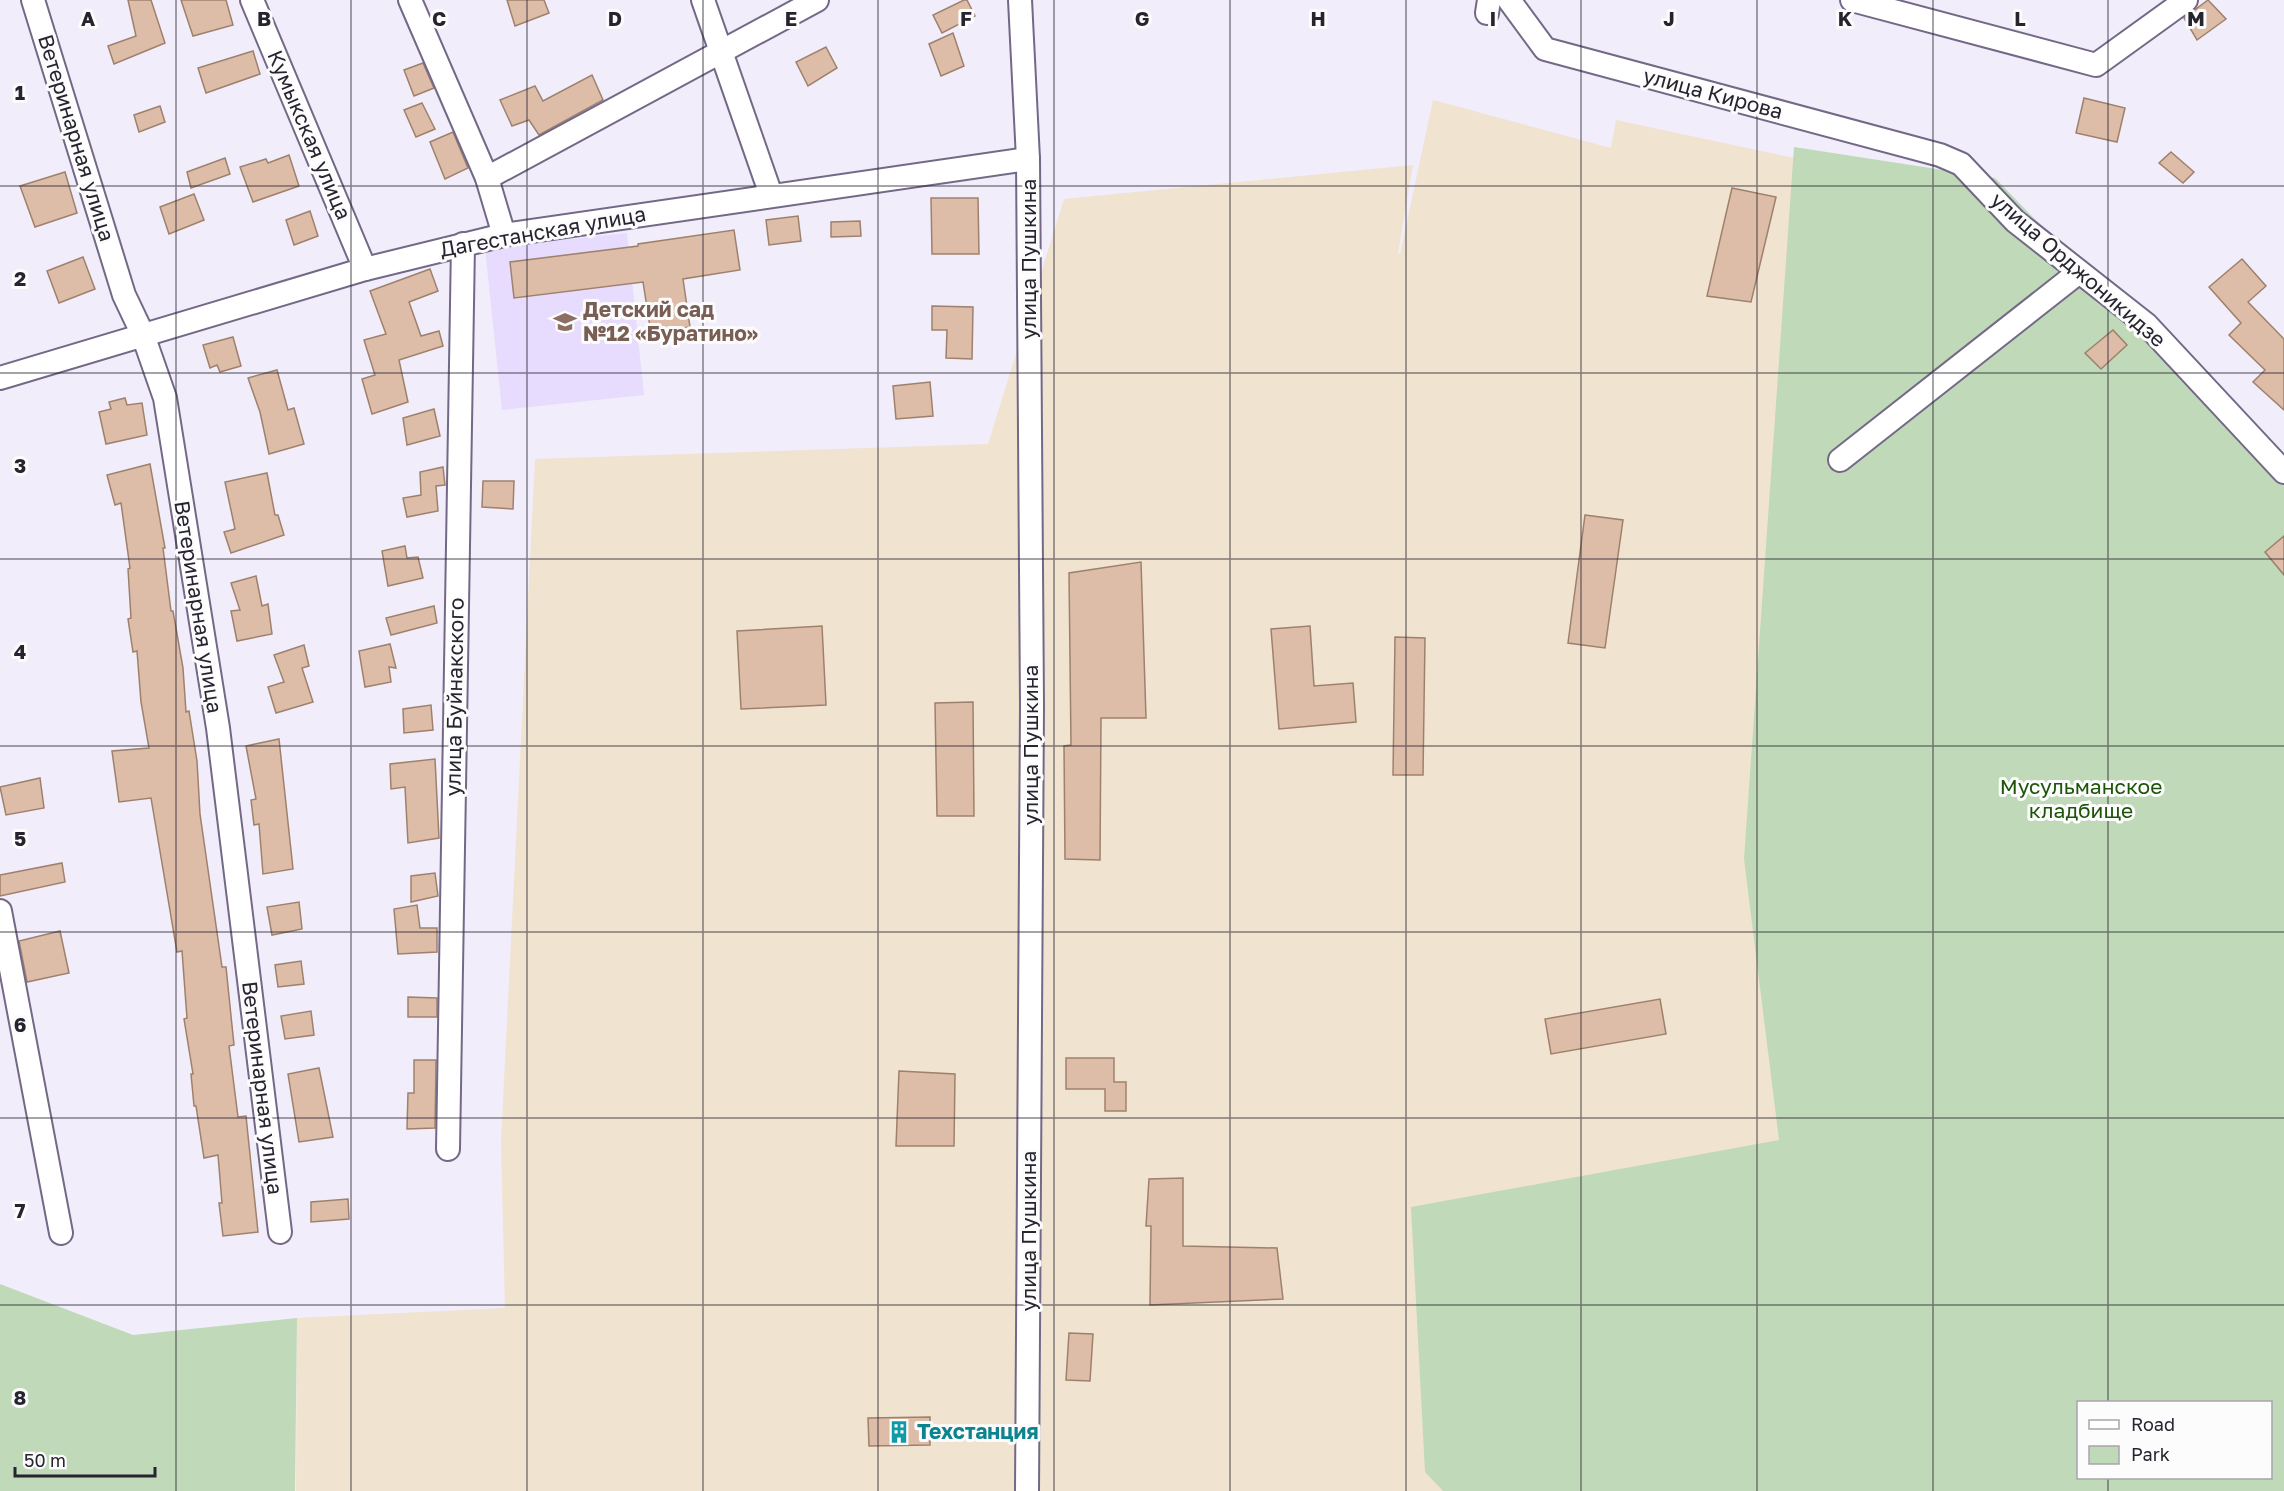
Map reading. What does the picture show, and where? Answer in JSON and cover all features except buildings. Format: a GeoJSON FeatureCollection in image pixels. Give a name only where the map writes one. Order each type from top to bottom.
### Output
{"type":"FeatureCollection","features":[{"type":"Feature","properties":{"kind":"street","name":"Ветеринарная улица"},"geometry":{"type":"LineString","coordinates":[[33,0],[124,295],[143,335],[165,398],[218,728],[280,1232]]}},
{"type":"Feature","properties":{"kind":"street","name":"Кумыкская улица"},"geometry":{"type":"LineString","coordinates":[[252,0],[366,269]]}},
{"type":"Feature","properties":{"kind":"street"},"geometry":{"type":"LineString","coordinates":[[410,0],[487,178],[504,235]]}},
{"type":"Feature","properties":{"kind":"street"},"geometry":{"type":"LineString","coordinates":[[703,0],[771,195]]}},
{"type":"Feature","properties":{"kind":"street"},"geometry":{"type":"LineString","coordinates":[[487,178],[817,0]]}},
{"type":"Feature","properties":{"kind":"street","name":"улица Пушкина"},"geometry":{"type":"LineString","coordinates":[[1020,0],[1028,159],[1032,717],[1027,1491]]}},
{"type":"Feature","properties":{"kind":"street","name":"улица Кирова"},"geometry":{"type":"LineString","coordinates":[[1509,0],[1545,49],[1940,155]]}},
{"type":"Feature","properties":{"kind":"street"},"geometry":{"type":"LineString","coordinates":[[1852,0],[2096,65],[2186,0]]}},
{"type":"Feature","properties":{"kind":"street","name":"улица Орджоникидзе"},"geometry":{"type":"LineString","coordinates":[[1940,155],[1961,164],[2014,221],[2146,326],[2284,472]]}},
{"type":"Feature","properties":{"kind":"street","name":"Дагестанская улица"},"geometry":{"type":"LineString","coordinates":[[0,378],[366,269],[504,235],[1028,159]]}},
{"type":"Feature","properties":{"kind":"street","name":"улица Буйнакского"},"geometry":{"type":"LineString","coordinates":[[448,1149],[463,244]]}},
{"type":"Feature","properties":{"kind":"street"},"geometry":{"type":"LineString","coordinates":[[1840,459],[2079,272]]}},
{"type":"Feature","properties":{"kind":"street"},"geometry":{"type":"LineString","coordinates":[[0,911],[61,1233]]}},
{"type":"Feature","properties":{"kind":"shaded area"},"geometry":{"type":"Polygon","coordinates":[[[1433,100],[1611,148],[1616,120],[1804,160],[1807,1143],[1482,1491],[296,1491],[297,1318],[505,1308],[501,1142],[535,459],[988,444],[1064,199],[1413,165],[1398,253],[1400,254],[1433,100]]]}},
{"type":"Feature","properties":{"kind":"shaded area","name":"Детский сад №12 «Буратино»"},"geometry":{"type":"Polygon","coordinates":[[[627,233],[644,395],[502,410],[485,248],[627,233]]]}},
{"type":"Feature","properties":{"kind":"green space","name":"Мусульманское кладбище"},"geometry":{"type":"Polygon","coordinates":[[[1794,147],[1995,178],[2284,476],[2284,1491],[1443,1491],[1425,1472],[1411,1207],[1779,1140],[1744,859],[1794,147]]]}},
{"type":"Feature","properties":{"kind":"green space"},"geometry":{"type":"Polygon","coordinates":[[[0,1284],[133,1335],[297,1318],[295,1491],[0,1491],[0,1284]]]}},
{"type":"Feature","properties":{"kind":"place","name":"Детский сад №12 «Буратино»"},"geometry":{"type":"Point","coordinates":[565,322]}},
{"type":"Feature","properties":{"kind":"place","name":"Техстанция"},"geometry":{"type":"Point","coordinates":[899,1432]}}]}
